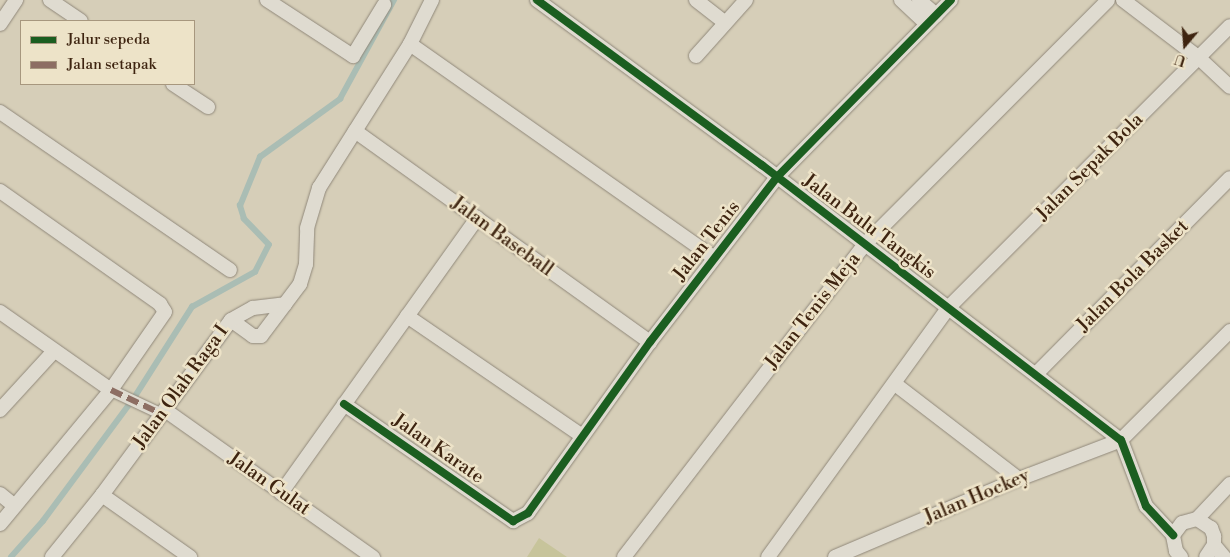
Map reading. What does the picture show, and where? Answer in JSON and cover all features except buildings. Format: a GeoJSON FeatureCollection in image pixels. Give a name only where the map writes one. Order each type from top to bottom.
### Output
{"type":"FeatureCollection","features":[{"type":"Feature","properties":{"kind":"street"},"geometry":{"type":"LineString","coordinates":[[0,24],[16,0]]}},
{"type":"Feature","properties":{"kind":"street"},"geometry":{"type":"LineString","coordinates":[[50,0],[80,20]]}},
{"type":"Feature","properties":{"kind":"street"},"geometry":{"type":"LineString","coordinates":[[267,0],[353,56],[384,6]]}},
{"type":"Feature","properties":{"kind":"street"},"geometry":{"type":"LineString","coordinates":[[231,320],[253,336],[261,336],[300,284],[306,264],[308,228],[319,188],[410,44],[432,0]]}},
{"type":"Feature","properties":{"kind":"street","name":"Jalan Bulu Tangkis"},"geometry":{"type":"LineString","coordinates":[[537,0],[777,177],[1037,373],[1123,445]]}},
{"type":"Feature","properties":{"kind":"street"},"geometry":{"type":"LineString","coordinates":[[696,0],[725,23]]}},
{"type":"Feature","properties":{"kind":"street"},"geometry":{"type":"LineString","coordinates":[[696,56],[746,0]]}},
{"type":"Feature","properties":{"kind":"street"},"geometry":{"type":"LineString","coordinates":[[901,0],[932,20]]}},
{"type":"Feature","properties":{"kind":"street"},"geometry":{"type":"LineString","coordinates":[[919,0],[932,20]]}},
{"type":"Feature","properties":{"kind":"street","name":"Jalan Tenis"},"geometry":{"type":"LineString","coordinates":[[513,521],[528,512],[650,342],[777,177],[951,0]]}},
{"type":"Feature","properties":{"kind":"street","name":"Jalan Tenis Meja"},"geometry":{"type":"LineString","coordinates":[[624,557],[864,244],[1108,0]]}},
{"type":"Feature","properties":{"kind":"street"},"geometry":{"type":"LineString","coordinates":[[1123,0],[1199,58],[1230,87]]}},
{"type":"Feature","properties":{"kind":"street","name":"Jalan Sepak Bola"},"geometry":{"type":"LineString","coordinates":[[949,307],[1230,26]]}},
{"type":"Feature","properties":{"kind":"street"},"geometry":{"type":"LineString","coordinates":[[410,44],[714,258]]}},
{"type":"Feature","properties":{"kind":"street"},"geometry":{"type":"LineString","coordinates":[[175,85],[208,107]]}},
{"type":"Feature","properties":{"kind":"street"},"geometry":{"type":"LineString","coordinates":[[0,112],[88,170],[230,270]]}},
{"type":"Feature","properties":{"kind":"street","name":"Jalan Baseball"},"geometry":{"type":"LineString","coordinates":[[355,131],[650,342]]}},
{"type":"Feature","properties":{"kind":"street","name":"Jalan Bola Basket"},"geometry":{"type":"LineString","coordinates":[[1037,373],[1230,178]]}},
{"type":"Feature","properties":{"kind":"street"},"geometry":{"type":"LineString","coordinates":[[0,191],[160,304],[165,312],[110,390],[0,524]]}},
{"type":"Feature","properties":{"kind":"street"},"geometry":{"type":"LineString","coordinates":[[281,493],[477,218]]}},
{"type":"Feature","properties":{"kind":"street","name":"Jalan Olah Raga I"},"geometry":{"type":"LineString","coordinates":[[52,557],[102,495],[231,320],[253,308],[285,304]]}},
{"type":"Feature","properties":{"kind":"street"},"geometry":{"type":"LineString","coordinates":[[768,557],[949,307]]}},
{"type":"Feature","properties":{"kind":"street"},"geometry":{"type":"LineString","coordinates":[[0,312],[110,390],[131,397],[148,407],[163,412]]}},
{"type":"Feature","properties":{"kind":"street"},"geometry":{"type":"LineString","coordinates":[[407,316],[582,436]]}},
{"type":"Feature","properties":{"kind":"street"},"geometry":{"type":"LineString","coordinates":[[1178,555],[1173,535],[1146,506],[1123,445],[1230,331]]}},
{"type":"Feature","properties":{"kind":"street"},"geometry":{"type":"LineString","coordinates":[[0,410],[54,351]]}},
{"type":"Feature","properties":{"kind":"street"},"geometry":{"type":"LineString","coordinates":[[895,384],[1019,479]]}},
{"type":"Feature","properties":{"kind":"street","name":"Jalan Karate"},"geometry":{"type":"LineString","coordinates":[[344,404],[513,521]]}},
{"type":"Feature","properties":{"kind":"street","name":"Jalan Gulat"},"geometry":{"type":"LineString","coordinates":[[163,412],[374,557]]}},
{"type":"Feature","properties":{"kind":"street","name":"Jalan Hockey"},"geometry":{"type":"LineString","coordinates":[[835,557],[1019,479],[1123,445]]}},
{"type":"Feature","properties":{"kind":"street"},"geometry":{"type":"LineString","coordinates":[[1173,535],[1182,523],[1197,519],[1230,484]]}},
{"type":"Feature","properties":{"kind":"street"},"geometry":{"type":"LineString","coordinates":[[0,494],[16,506]]}},
{"type":"Feature","properties":{"kind":"street"},"geometry":{"type":"LineString","coordinates":[[102,495],[190,557]]}},
{"type":"Feature","properties":{"kind":"street"},"geometry":{"type":"LineString","coordinates":[[1197,519],[1211,528],[1214,545],[1224,557]]}},
{"type":"Feature","properties":{"kind":"street"},"geometry":{"type":"LineString","coordinates":[[1206,557],[1214,545]]}},
{"type":"Feature","properties":{"kind":"shaded area"},"geometry":{"type":"Polygon","coordinates":[[[539,538],[567,557],[527,557],[539,538]]]}},
{"type":"Feature","properties":{"kind":"waterway"},"geometry":{"type":"LineString","coordinates":[[11,557],[43,521],[134,398],[192,307],[255,272],[269,245],[244,219],[240,206],[260,157],[340,99],[394,0]]}},
{"type":"Feature","properties":{"kind":"marked path"},"geometry":{"type":"LineString","coordinates":[[111,390],[162,414]]}},
{"type":"Feature","properties":{"kind":"cycle path"},"geometry":{"type":"LineString","coordinates":[[537,0],[762,165],[1121,440],[1146,506],[1173,535]]}},
{"type":"Feature","properties":{"kind":"cycle path"},"geometry":{"type":"LineString","coordinates":[[344,404],[513,521],[528,513],[650,342],[777,177],[951,0]]}}]}
